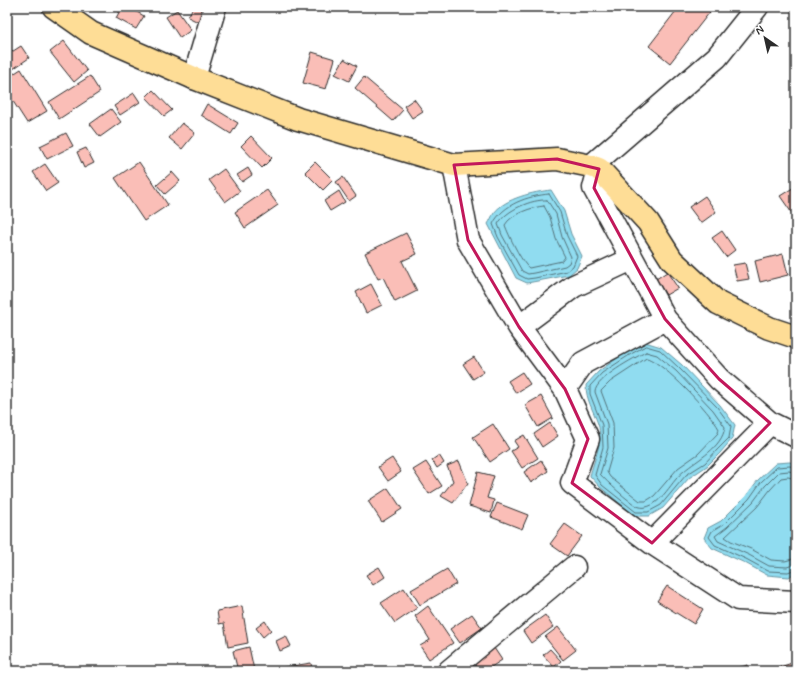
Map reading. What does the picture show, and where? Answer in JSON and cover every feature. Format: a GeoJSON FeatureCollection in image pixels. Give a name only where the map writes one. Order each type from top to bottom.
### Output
{"type":"FeatureCollection","features":[{"type":"Feature","properties":{"kind":"main road"},"geometry":{"type":"LineString","coordinates":[[54,7],[91,33],[194,78],[298,119],[454,165],[557,159],[595,168],[648,222],[672,260],[718,303],[769,328],[796,337]]}},
{"type":"Feature","properties":{"kind":"street"},"geometry":{"type":"LineString","coordinates":[[194,78],[215,7]]}},
{"type":"Feature","properties":{"kind":"street"},"geometry":{"type":"LineString","coordinates":[[757,7],[717,57],[595,168],[594,188],[665,319],[719,380],[770,423],[796,436]]}},
{"type":"Feature","properties":{"kind":"street"},"geometry":{"type":"LineString","coordinates":[[454,165],[468,240],[519,327],[566,389],[588,439],[572,483],[652,543],[738,599],[795,601]]}},
{"type":"Feature","properties":{"kind":"street"},"geometry":{"type":"LineString","coordinates":[[519,327],[574,286],[632,259]]}},
{"type":"Feature","properties":{"kind":"street"},"geometry":{"type":"LineString","coordinates":[[566,389],[582,363],[665,319]]}},
{"type":"Feature","properties":{"kind":"street"},"geometry":{"type":"LineString","coordinates":[[652,543],[770,423]]}},
{"type":"Feature","properties":{"kind":"street"},"geometry":{"type":"LineString","coordinates":[[449,671],[574,567]]}},
{"type":"Feature","properties":{"kind":"highlighted area"},"geometry":{"type":"Polygon","coordinates":[[[557,159],[599,169],[594,188],[665,319],[719,379],[770,423],[652,543],[572,483],[588,439],[565,389],[519,327],[468,240],[454,165],[557,159]]]}},
{"type":"Feature","properties":{"kind":"water"},"geometry":{"type":"Polygon","coordinates":[[[551,190],[564,211],[571,234],[582,256],[577,268],[569,275],[527,283],[516,278],[488,224],[494,213],[505,203],[528,194],[551,190]]]}},
{"type":"Feature","properties":{"kind":"water"},"geometry":{"type":"Polygon","coordinates":[[[645,342],[661,347],[682,365],[720,405],[735,425],[732,439],[720,453],[707,466],[689,478],[663,508],[649,516],[635,516],[600,487],[590,476],[598,450],[600,430],[588,400],[586,385],[599,371],[629,350],[645,342]]]}},
{"type":"Feature","properties":{"kind":"water"},"geometry":{"type":"Polygon","coordinates":[[[790,462],[796,464],[796,572],[789,577],[767,575],[712,548],[704,538],[708,528],[721,521],[746,496],[758,480],[776,463],[790,462]]]}},
{"type":"Feature","properties":{"kind":"building"},"geometry":{"type":"Polygon","coordinates":[[[122,7],[128,7],[144,16],[136,29],[116,18],[122,7]]]}},
{"type":"Feature","properties":{"kind":"building"},"geometry":{"type":"Polygon","coordinates":[[[193,7],[207,7],[198,22],[188,17],[193,7]]]}},
{"type":"Feature","properties":{"kind":"building"},"geometry":{"type":"Polygon","coordinates":[[[679,7],[713,8],[670,63],[649,46],[679,7]]]}},
{"type":"Feature","properties":{"kind":"building"},"geometry":{"type":"Polygon","coordinates":[[[177,10],[191,30],[180,38],[166,17],[177,10]]]}},
{"type":"Feature","properties":{"kind":"building"},"geometry":{"type":"Polygon","coordinates":[[[64,41],[87,71],[74,82],[50,52],[64,41]]]}},
{"type":"Feature","properties":{"kind":"building"},"geometry":{"type":"Polygon","coordinates":[[[21,46],[29,58],[13,69],[7,60],[7,55],[21,46]]]}},
{"type":"Feature","properties":{"kind":"building"},"geometry":{"type":"Polygon","coordinates":[[[312,52],[335,59],[326,89],[303,83],[312,52]]]}},
{"type":"Feature","properties":{"kind":"building"},"geometry":{"type":"Polygon","coordinates":[[[344,59],[357,66],[349,81],[335,74],[344,59]]]}},
{"type":"Feature","properties":{"kind":"building"},"geometry":{"type":"Polygon","coordinates":[[[21,69],[47,111],[27,123],[7,92],[7,78],[21,69]]]}},
{"type":"Feature","properties":{"kind":"building"},"geometry":{"type":"Polygon","coordinates":[[[90,76],[100,92],[59,119],[49,102],[90,76]]]}},
{"type":"Feature","properties":{"kind":"building"},"geometry":{"type":"Polygon","coordinates":[[[364,77],[403,110],[393,121],[355,88],[364,77]]]}},
{"type":"Feature","properties":{"kind":"building"},"geometry":{"type":"Polygon","coordinates":[[[153,90],[172,110],[164,116],[146,97],[153,90]]]}},
{"type":"Feature","properties":{"kind":"building"},"geometry":{"type":"Polygon","coordinates":[[[134,93],[140,102],[120,115],[114,106],[134,93]]]}},
{"type":"Feature","properties":{"kind":"building"},"geometry":{"type":"Polygon","coordinates":[[[414,99],[423,111],[412,118],[404,106],[414,99]]]}},
{"type":"Feature","properties":{"kind":"building"},"geometry":{"type":"Polygon","coordinates":[[[207,104],[238,123],[231,134],[201,115],[207,104]]]}},
{"type":"Feature","properties":{"kind":"building"},"geometry":{"type":"Polygon","coordinates":[[[111,109],[121,122],[100,137],[90,124],[111,109]]]}},
{"type":"Feature","properties":{"kind":"building"},"geometry":{"type":"Polygon","coordinates":[[[182,123],[195,133],[182,149],[169,138],[182,123]]]}},
{"type":"Feature","properties":{"kind":"building"},"geometry":{"type":"Polygon","coordinates":[[[66,133],[73,146],[47,159],[40,146],[66,133]]]}},
{"type":"Feature","properties":{"kind":"building"},"geometry":{"type":"Polygon","coordinates":[[[251,136],[272,158],[262,168],[241,146],[251,136]]]}},
{"type":"Feature","properties":{"kind":"building"},"geometry":{"type":"Polygon","coordinates":[[[86,148],[94,163],[84,168],[77,152],[86,148]]]}},
{"type":"Feature","properties":{"kind":"building"},"geometry":{"type":"Polygon","coordinates":[[[139,162],[168,205],[144,221],[115,178],[139,162]]]}},
{"type":"Feature","properties":{"kind":"building"},"geometry":{"type":"Polygon","coordinates":[[[315,162],[333,180],[323,190],[305,172],[315,162]]]}},
{"type":"Feature","properties":{"kind":"building"},"geometry":{"type":"Polygon","coordinates":[[[45,164],[58,183],[46,191],[33,172],[45,164]]]}},
{"type":"Feature","properties":{"kind":"building"},"geometry":{"type":"Polygon","coordinates":[[[248,168],[252,175],[242,182],[237,175],[248,168]]]}},
{"type":"Feature","properties":{"kind":"building"},"geometry":{"type":"Polygon","coordinates":[[[224,169],[240,191],[225,202],[209,180],[224,169]]]}},
{"type":"Feature","properties":{"kind":"building"},"geometry":{"type":"Polygon","coordinates":[[[172,172],[180,181],[165,194],[157,185],[172,172]]]}},
{"type":"Feature","properties":{"kind":"building"},"geometry":{"type":"Polygon","coordinates":[[[343,177],[356,196],[349,201],[336,182],[343,177]]]}},
{"type":"Feature","properties":{"kind":"building"},"geometry":{"type":"Polygon","coordinates":[[[796,186],[796,219],[780,196],[796,186]]]}},
{"type":"Feature","properties":{"kind":"building"},"geometry":{"type":"Polygon","coordinates":[[[267,190],[278,205],[245,228],[235,212],[267,190]]]}},
{"type":"Feature","properties":{"kind":"building"},"geometry":{"type":"Polygon","coordinates":[[[339,191],[345,202],[330,211],[324,201],[339,191]]]}},
{"type":"Feature","properties":{"kind":"building"},"geometry":{"type":"Polygon","coordinates":[[[705,196],[716,212],[701,223],[689,207],[705,196]]]}},
{"type":"Feature","properties":{"kind":"building"},"geometry":{"type":"Polygon","coordinates":[[[722,231],[735,250],[726,257],[712,238],[722,231]]]}},
{"type":"Feature","properties":{"kind":"building"},"geometry":{"type":"Polygon","coordinates":[[[406,233],[417,254],[402,261],[417,291],[395,302],[383,277],[378,279],[365,253],[406,233]]]}},
{"type":"Feature","properties":{"kind":"building"},"geometry":{"type":"Polygon","coordinates":[[[783,254],[788,275],[760,282],[755,261],[783,254]]]}},
{"type":"Feature","properties":{"kind":"building"},"geometry":{"type":"Polygon","coordinates":[[[745,263],[749,279],[737,281],[733,265],[745,263]]]}},
{"type":"Feature","properties":{"kind":"building"},"geometry":{"type":"Polygon","coordinates":[[[667,272],[678,288],[666,295],[656,279],[667,272]]]}},
{"type":"Feature","properties":{"kind":"building"},"geometry":{"type":"Polygon","coordinates":[[[371,284],[382,305],[366,313],[356,292],[371,284]]]}},
{"type":"Feature","properties":{"kind":"building"},"geometry":{"type":"Polygon","coordinates":[[[474,357],[484,372],[473,379],[463,364],[474,357]]]}},
{"type":"Feature","properties":{"kind":"building"},"geometry":{"type":"Polygon","coordinates":[[[522,372],[530,384],[516,393],[508,381],[522,372]]]}},
{"type":"Feature","properties":{"kind":"building"},"geometry":{"type":"Polygon","coordinates":[[[541,396],[553,418],[538,427],[525,405],[541,396]]]}},
{"type":"Feature","properties":{"kind":"building"},"geometry":{"type":"Polygon","coordinates":[[[550,423],[558,436],[542,447],[534,434],[550,423]]]}},
{"type":"Feature","properties":{"kind":"building"},"geometry":{"type":"Polygon","coordinates":[[[493,424],[509,449],[490,462],[473,437],[493,424]]]}},
{"type":"Feature","properties":{"kind":"building"},"geometry":{"type":"Polygon","coordinates":[[[524,435],[538,458],[522,468],[511,451],[518,447],[514,441],[524,435]]]}},
{"type":"Feature","properties":{"kind":"building"},"geometry":{"type":"Polygon","coordinates":[[[439,455],[444,463],[437,468],[432,460],[439,455]]]}},
{"type":"Feature","properties":{"kind":"building"},"geometry":{"type":"Polygon","coordinates":[[[392,458],[401,472],[388,481],[378,467],[392,458]]]}},
{"type":"Feature","properties":{"kind":"building"},"geometry":{"type":"Polygon","coordinates":[[[541,460],[548,471],[531,483],[524,472],[541,460]]]}},
{"type":"Feature","properties":{"kind":"building"},"geometry":{"type":"Polygon","coordinates":[[[459,461],[468,483],[453,503],[441,496],[453,481],[447,466],[459,461]]]}},
{"type":"Feature","properties":{"kind":"building"},"geometry":{"type":"Polygon","coordinates":[[[426,462],[442,486],[429,494],[413,470],[426,462]]]}},
{"type":"Feature","properties":{"kind":"building"},"geometry":{"type":"Polygon","coordinates":[[[478,472],[494,476],[487,498],[494,500],[491,513],[469,506],[478,472]]]}},
{"type":"Feature","properties":{"kind":"building"},"geometry":{"type":"Polygon","coordinates":[[[388,488],[402,509],[382,522],[368,501],[388,488]]]}},
{"type":"Feature","properties":{"kind":"building"},"geometry":{"type":"Polygon","coordinates":[[[497,503],[528,515],[522,529],[491,517],[497,503]]]}},
{"type":"Feature","properties":{"kind":"building"},"geometry":{"type":"Polygon","coordinates":[[[565,524],[582,536],[567,556],[550,544],[565,524]]]}},
{"type":"Feature","properties":{"kind":"building"},"geometry":{"type":"Polygon","coordinates":[[[379,567],[385,577],[373,585],[366,575],[379,567]]]}},
{"type":"Feature","properties":{"kind":"building"},"geometry":{"type":"Polygon","coordinates":[[[447,569],[456,584],[420,605],[411,590],[447,569]]]}},
{"type":"Feature","properties":{"kind":"building"},"geometry":{"type":"Polygon","coordinates":[[[667,586],[703,609],[694,624],[657,601],[667,586]]]}},
{"type":"Feature","properties":{"kind":"building"},"geometry":{"type":"Polygon","coordinates":[[[404,588],[417,608],[395,623],[381,603],[404,588]]]}},
{"type":"Feature","properties":{"kind":"building"},"geometry":{"type":"Polygon","coordinates":[[[242,606],[248,643],[228,647],[224,623],[219,624],[217,611],[242,606]]]}},
{"type":"Feature","properties":{"kind":"building"},"geometry":{"type":"Polygon","coordinates":[[[428,606],[453,643],[429,659],[420,646],[430,640],[415,616],[428,606]]]}},
{"type":"Feature","properties":{"kind":"building"},"geometry":{"type":"Polygon","coordinates":[[[472,614],[482,628],[460,643],[450,629],[472,614]]]}},
{"type":"Feature","properties":{"kind":"building"},"geometry":{"type":"Polygon","coordinates":[[[545,615],[553,627],[531,643],[523,631],[545,615]]]}},
{"type":"Feature","properties":{"kind":"building"},"geometry":{"type":"Polygon","coordinates":[[[265,621],[271,630],[263,637],[256,628],[265,621]]]}},
{"type":"Feature","properties":{"kind":"building"},"geometry":{"type":"Polygon","coordinates":[[[558,627],[576,650],[563,660],[545,637],[558,627]]]}},
{"type":"Feature","properties":{"kind":"building"},"geometry":{"type":"Polygon","coordinates":[[[286,636],[291,646],[280,651],[276,641],[286,636]]]}},
{"type":"Feature","properties":{"kind":"building"},"geometry":{"type":"Polygon","coordinates":[[[249,647],[254,670],[238,671],[233,651],[249,647]]]}},
{"type":"Feature","properties":{"kind":"building"},"geometry":{"type":"Polygon","coordinates":[[[494,648],[502,660],[485,671],[479,671],[473,662],[494,648]]]}},
{"type":"Feature","properties":{"kind":"building"},"geometry":{"type":"Polygon","coordinates":[[[550,649],[561,661],[554,667],[543,655],[550,649]]]}},
{"type":"Feature","properties":{"kind":"building"},"geometry":{"type":"Polygon","coordinates":[[[795,662],[796,671],[768,671],[795,662]]]}},
{"type":"Feature","properties":{"kind":"building"},"geometry":{"type":"Polygon","coordinates":[[[311,663],[312,671],[280,671],[280,668],[311,663]]]}},
{"type":"Feature","properties":{"kind":"building"},"geometry":{"type":"Polygon","coordinates":[[[748,665],[749,671],[734,671],[734,669],[748,665]]]}}]}
